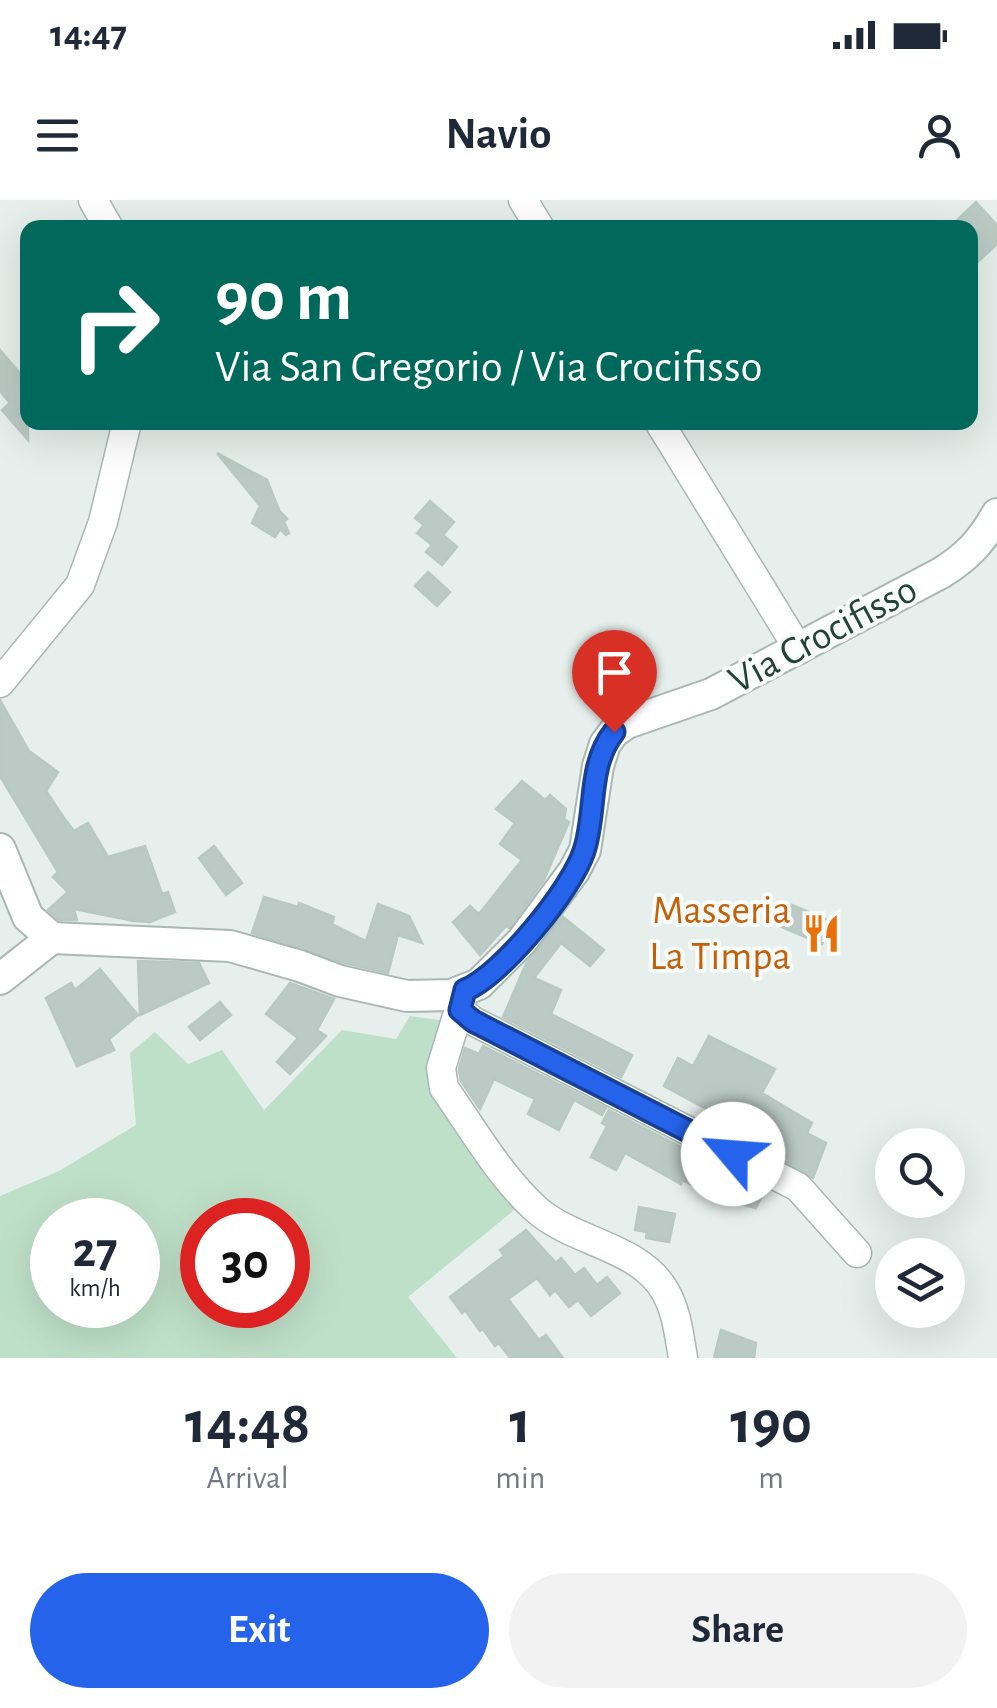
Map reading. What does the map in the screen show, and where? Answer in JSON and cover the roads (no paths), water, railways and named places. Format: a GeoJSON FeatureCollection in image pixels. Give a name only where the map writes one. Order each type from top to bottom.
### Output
{"type":"FeatureCollection","features":[{"type":"Feature","properties":{"kind":"street"},"geometry":{"type":"LineString","coordinates":[[0,682],[80,585],[102,522],[125,430]]}},
{"type":"Feature","properties":{"kind":"street"},"geometry":{"type":"LineString","coordinates":[[664,430],[798,650]]}},
{"type":"Feature","properties":{"kind":"street","name":"Via Crocifisso"},"geometry":{"type":"LineString","coordinates":[[462,1000],[499,968],[574,871],[585,850],[605,744],[627,722],[711,694],[964,558],[983,539],[997,514]]}},
{"type":"Feature","properties":{"kind":"street"},"geometry":{"type":"LineString","coordinates":[[0,849],[28,916],[52,938],[230,946],[340,981],[407,996],[451,995],[462,1000],[473,1021],[798,1187],[857,1253]]}},
{"type":"Feature","properties":{"kind":"street"},"geometry":{"type":"LineString","coordinates":[[0,979],[52,938]]}},
{"type":"Feature","properties":{"kind":"street"},"geometry":{"type":"LineString","coordinates":[[462,1000],[441,1068],[444,1088],[518,1191],[538,1211],[559,1226],[651,1273],[676,1315],[683,1358]]}},
{"type":"Feature","properties":{"kind":"place","name":"Masseria La Timpa"},"geometry":{"type":"Point","coordinates":[821,934]}}]}
